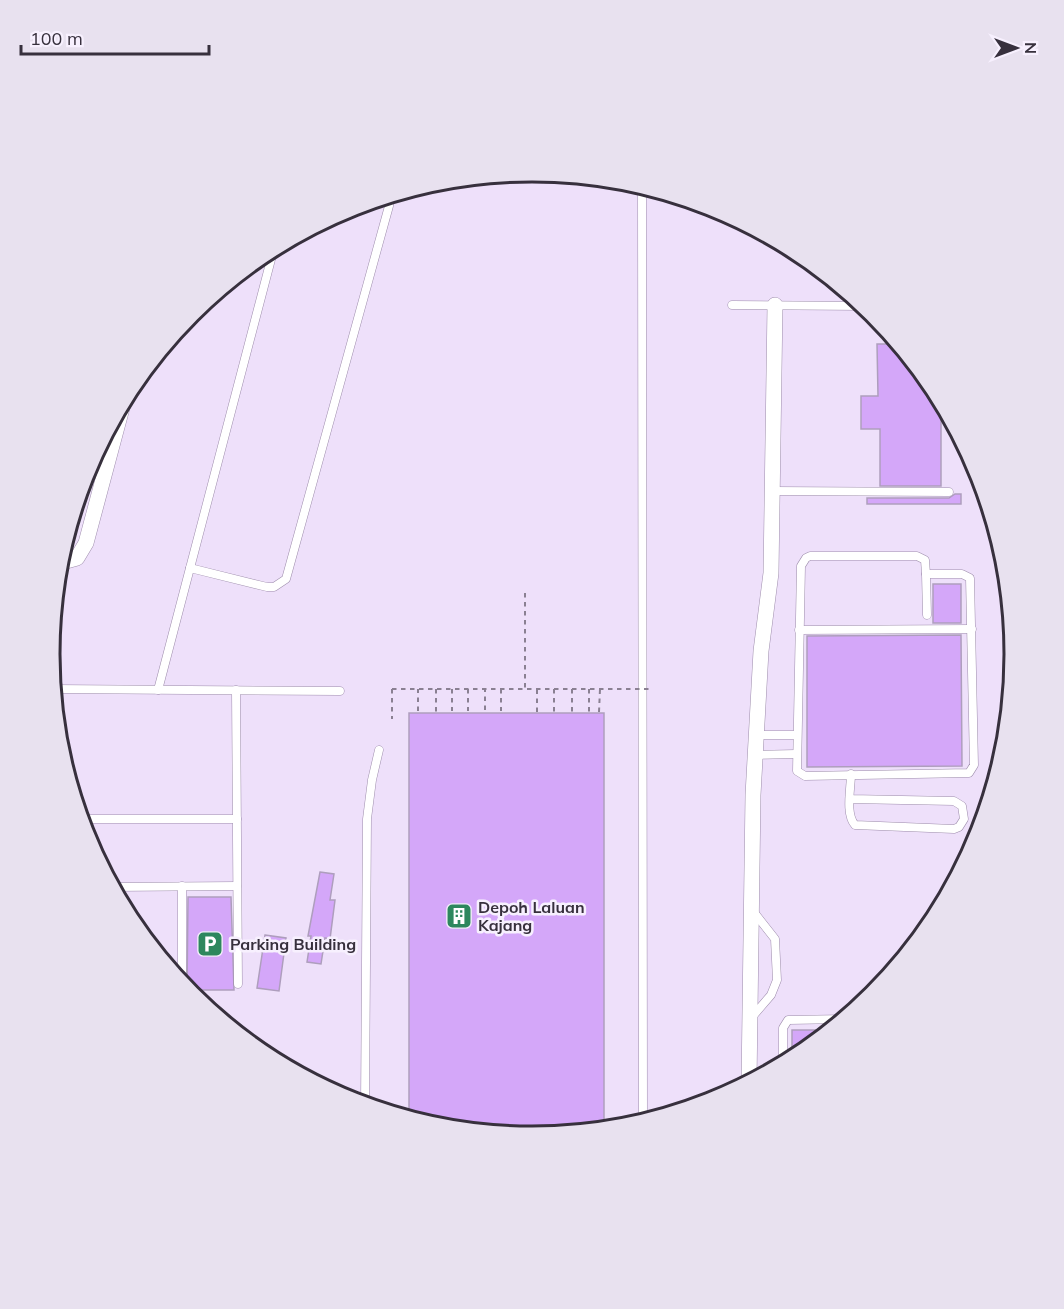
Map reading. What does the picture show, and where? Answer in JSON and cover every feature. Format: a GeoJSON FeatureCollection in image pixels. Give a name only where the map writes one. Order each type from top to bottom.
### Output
{"type":"FeatureCollection","features":[{"type":"Feature","properties":{"kind":"street"},"geometry":{"type":"LineString","coordinates":[[749,1073],[755,735],[761,651],[771,573],[775,306]]}},
{"type":"Feature","properties":{"kind":"street"},"geometry":{"type":"LineString","coordinates":[[70,560],[76,558],[86,543],[115,434]]}},
{"type":"Feature","properties":{"kind":"lane"},"geometry":{"type":"LineString","coordinates":[[642,196],[643,1113]]}},
{"type":"Feature","properties":{"kind":"lane"},"geometry":{"type":"LineString","coordinates":[[190,568],[274,587],[286,579],[389,205]]}},
{"type":"Feature","properties":{"kind":"lane"},"geometry":{"type":"LineString","coordinates":[[158,690],[270,262]]}},
{"type":"Feature","properties":{"kind":"lane"},"geometry":{"type":"LineString","coordinates":[[732,305],[850,306]]}},
{"type":"Feature","properties":{"kind":"lane"},"geometry":{"type":"LineString","coordinates":[[773,491],[949,492]]}},
{"type":"Feature","properties":{"kind":"lane"},"geometry":{"type":"LineString","coordinates":[[926,574],[962,574],[970,578],[973,769],[965,774],[801,774],[796,766],[796,754],[801,566],[806,558],[917,556],[925,560],[927,615]]}},
{"type":"Feature","properties":{"kind":"lane"},"geometry":{"type":"LineString","coordinates":[[799,630],[972,629]]}},
{"type":"Feature","properties":{"kind":"lane"},"geometry":{"type":"LineString","coordinates":[[61,689],[340,691]]}},
{"type":"Feature","properties":{"kind":"lane"},"geometry":{"type":"LineString","coordinates":[[236,690],[238,984]]}},
{"type":"Feature","properties":{"kind":"lane"},"geometry":{"type":"LineString","coordinates":[[755,735],[797,735]]}},
{"type":"Feature","properties":{"kind":"lane"},"geometry":{"type":"LineString","coordinates":[[365,1096],[367,819],[372,780],[380,750]]}},
{"type":"Feature","properties":{"kind":"lane"},"geometry":{"type":"LineString","coordinates":[[755,755],[796,754]]}},
{"type":"Feature","properties":{"kind":"lane"},"geometry":{"type":"LineString","coordinates":[[850,799],[954,801],[962,806],[963,819],[959,827],[954,828],[860,827],[852,822],[850,799],[851,774]]}},
{"type":"Feature","properties":{"kind":"lane"},"geometry":{"type":"LineString","coordinates":[[90,819],[237,819]]}},
{"type":"Feature","properties":{"kind":"lane"},"geometry":{"type":"LineString","coordinates":[[182,886],[182,971]]}},
{"type":"Feature","properties":{"kind":"lane"},"geometry":{"type":"LineString","coordinates":[[121,887],[237,886]]}},
{"type":"Feature","properties":{"kind":"lane"},"geometry":{"type":"LineString","coordinates":[[752,910],[775,939],[777,980],[771,995],[752,1017]]}},
{"type":"Feature","properties":{"kind":"lane"},"geometry":{"type":"LineString","coordinates":[[783,1054],[783,1028],[788,1020],[831,1019]]}},
{"type":"Feature","properties":{"kind":"path"},"geometry":{"type":"LineString","coordinates":[[525,593],[525,689]]}},
{"type":"Feature","properties":{"kind":"path"},"geometry":{"type":"LineString","coordinates":[[392,718],[392,689],[651,689]]}},
{"type":"Feature","properties":{"kind":"path"},"geometry":{"type":"LineString","coordinates":[[418,689],[418,711]]}},
{"type":"Feature","properties":{"kind":"path"},"geometry":{"type":"LineString","coordinates":[[436,689],[436,712]]}},
{"type":"Feature","properties":{"kind":"path"},"geometry":{"type":"LineString","coordinates":[[452,689],[452,711]]}},
{"type":"Feature","properties":{"kind":"path"},"geometry":{"type":"LineString","coordinates":[[468,689],[468,711]]}},
{"type":"Feature","properties":{"kind":"path"},"geometry":{"type":"LineString","coordinates":[[485,689],[485,710]]}},
{"type":"Feature","properties":{"kind":"path"},"geometry":{"type":"LineString","coordinates":[[501,689],[501,711]]}},
{"type":"Feature","properties":{"kind":"path"},"geometry":{"type":"LineString","coordinates":[[537,689],[537,712]]}},
{"type":"Feature","properties":{"kind":"path"},"geometry":{"type":"LineString","coordinates":[[554,689],[554,712]]}},
{"type":"Feature","properties":{"kind":"path"},"geometry":{"type":"LineString","coordinates":[[572,689],[572,712]]}},
{"type":"Feature","properties":{"kind":"path"},"geometry":{"type":"LineString","coordinates":[[589,689],[589,712]]}},
{"type":"Feature","properties":{"kind":"path"},"geometry":{"type":"LineString","coordinates":[[599,712],[600,689]]}},
{"type":"Feature","properties":{"kind":"building"},"geometry":{"type":"Polygon","coordinates":[[[877,344],[888,344],[941,418],[941,486],[880,486],[880,429],[861,429],[861,396],[878,396],[877,344]]]}},
{"type":"Feature","properties":{"kind":"building"},"geometry":{"type":"Polygon","coordinates":[[[955,494],[961,494],[961,504],[867,504],[867,498],[949,498],[955,494]]]}},
{"type":"Feature","properties":{"kind":"building"},"geometry":{"type":"Polygon","coordinates":[[[933,584],[961,584],[961,623],[933,623],[933,584]]]}},
{"type":"Feature","properties":{"kind":"building"},"geometry":{"type":"Polygon","coordinates":[[[961,635],[962,766],[807,767],[807,636],[961,635]]]}},
{"type":"Feature","properties":{"kind":"building"},"geometry":{"type":"Polygon","coordinates":[[[409,713],[604,713],[604,1120],[563,1125],[501,1125],[470,1122],[409,1110],[409,713]]]}},
{"type":"Feature","properties":{"kind":"building"},"geometry":{"type":"Polygon","coordinates":[[[320,872],[334,874],[330,900],[335,900],[330,939],[325,938],[321,964],[307,962],[311,936],[308,936],[320,872]]]}},
{"type":"Feature","properties":{"kind":"building","name":"Parking Building"},"geometry":{"type":"Polygon","coordinates":[[[188,897],[231,897],[234,990],[200,990],[187,977],[188,897]]]}},
{"type":"Feature","properties":{"kind":"building"},"geometry":{"type":"Polygon","coordinates":[[[265,935],[286,938],[279,991],[257,988],[265,935]]]}},
{"type":"Feature","properties":{"kind":"building"},"geometry":{"type":"Polygon","coordinates":[[[792,1030],[818,1030],[794,1047],[792,1048],[792,1030]]]}},
{"type":"Feature","properties":{"kind":"place","name":"Depoh Laluan Kajang"},"geometry":{"type":"Point","coordinates":[459,916]}},
{"type":"Feature","properties":{"kind":"place","name":"Parking Building"},"geometry":{"type":"Point","coordinates":[210,944]}}]}
